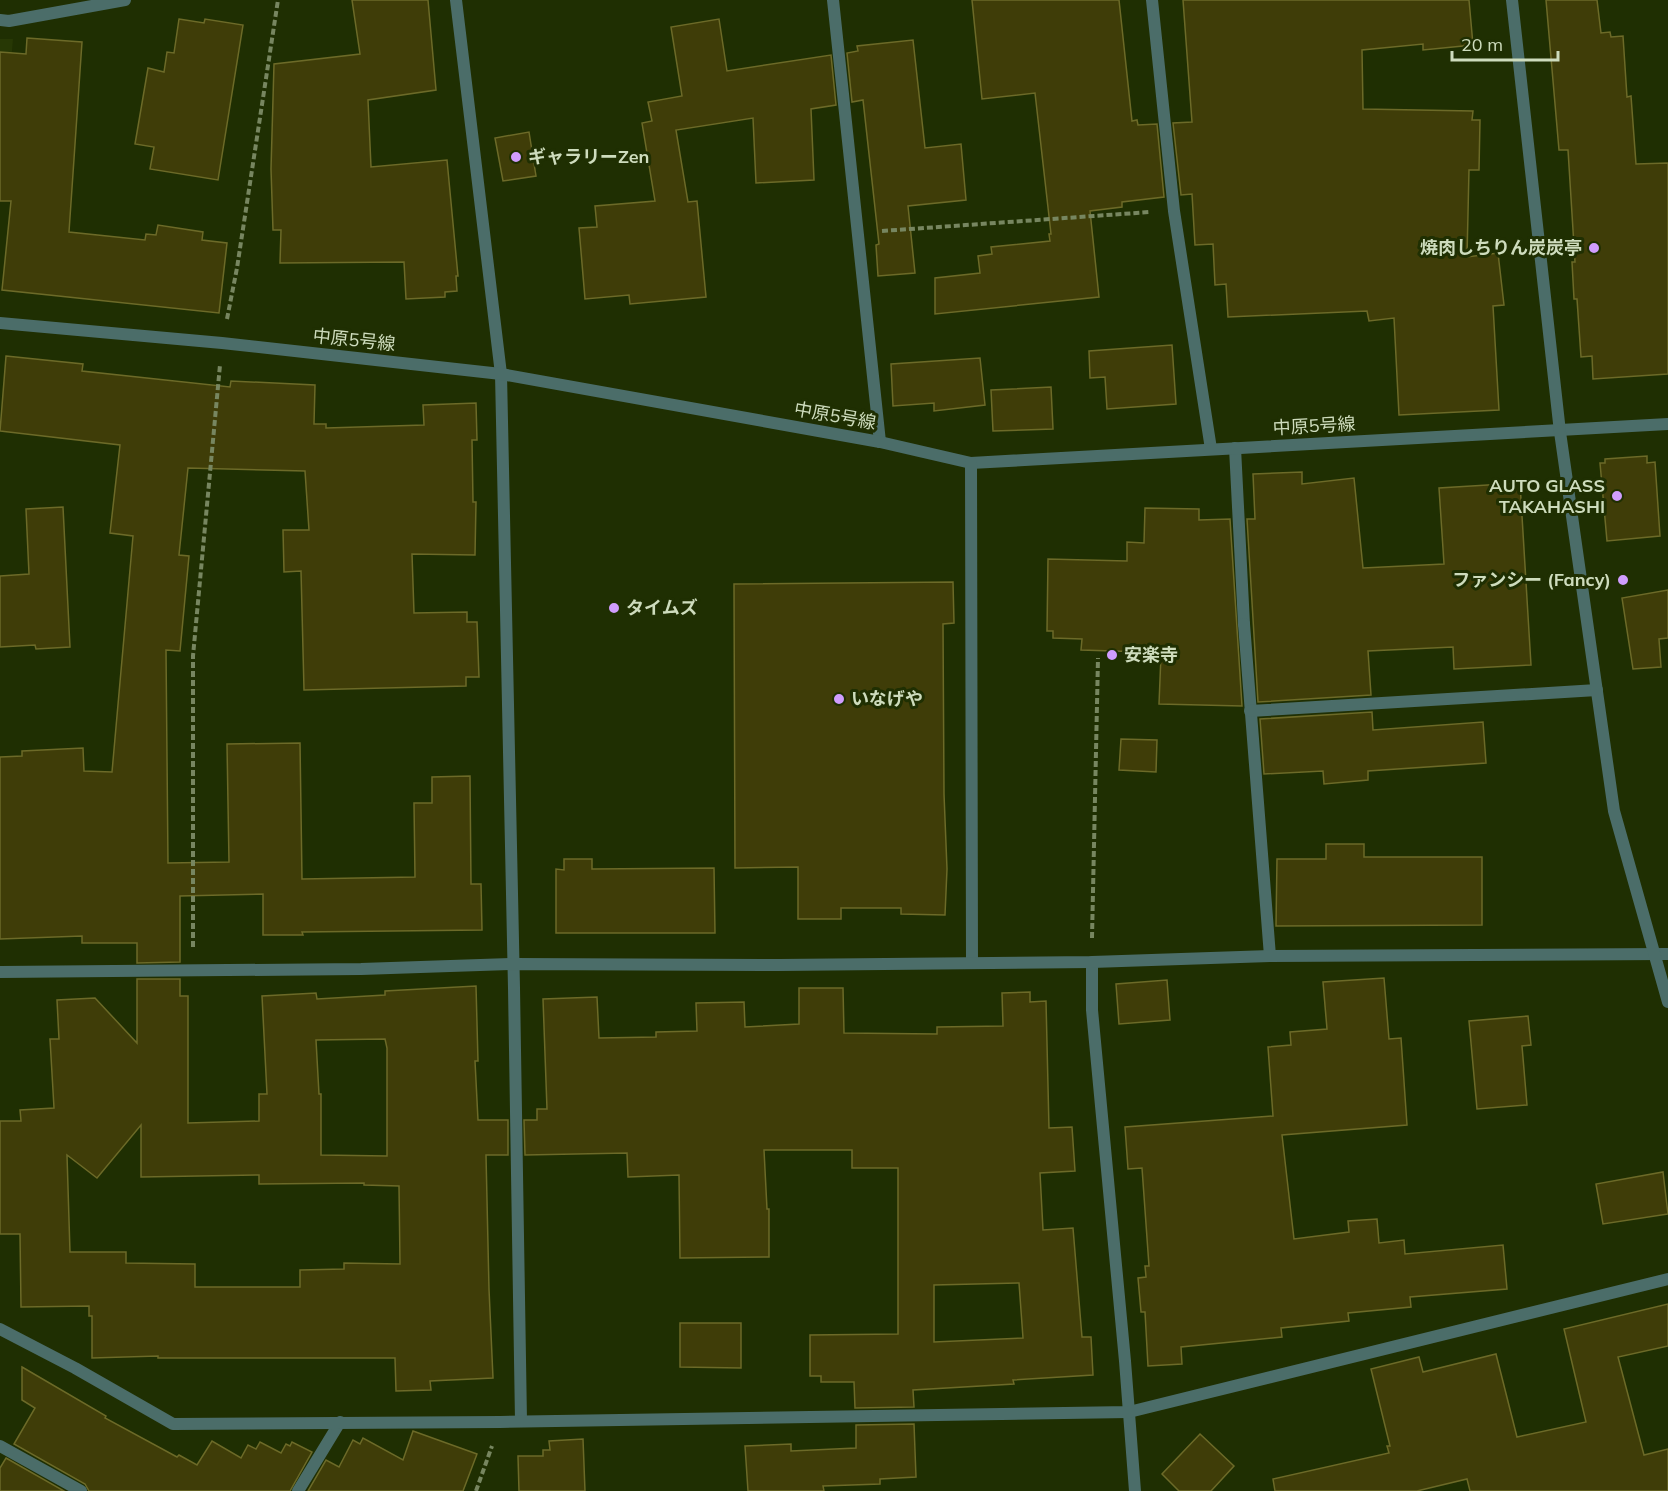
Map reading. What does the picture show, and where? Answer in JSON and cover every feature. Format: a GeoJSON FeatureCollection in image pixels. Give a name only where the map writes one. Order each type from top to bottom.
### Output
{"type":"FeatureCollection","features":[{"type":"Feature","properties":{"kind":"street"},"geometry":{"type":"LineString","coordinates":[[0,20],[9,21],[125,0]]}},
{"type":"Feature","properties":{"kind":"street"},"geometry":{"type":"LineString","coordinates":[[456,0],[501,374],[521,1421]]}},
{"type":"Feature","properties":{"kind":"street"},"geometry":{"type":"LineString","coordinates":[[833,0],[880,442]]}},
{"type":"Feature","properties":{"kind":"street"},"geometry":{"type":"LineString","coordinates":[[1152,0],[1174,211],[1211,449]]}},
{"type":"Feature","properties":{"kind":"street"},"geometry":{"type":"LineString","coordinates":[[1512,0],[1560,432],[1614,811],[1668,1002]]}},
{"type":"Feature","properties":{"kind":"street","name":"中原5号線"},"geometry":{"type":"LineString","coordinates":[[0,323],[222,343],[501,374],[880,442],[972,463],[1560,432],[1668,424]]}},
{"type":"Feature","properties":{"kind":"street"},"geometry":{"type":"LineString","coordinates":[[1235,448],[1244,624],[1270,956]]}},
{"type":"Feature","properties":{"kind":"street"},"geometry":{"type":"LineString","coordinates":[[972,463],[972,962]]}},
{"type":"Feature","properties":{"kind":"street"},"geometry":{"type":"LineString","coordinates":[[1250,711],[1597,690]]}},
{"type":"Feature","properties":{"kind":"street"},"geometry":{"type":"LineString","coordinates":[[0,972],[361,969],[513,964],[779,965],[1092,962],[1270,956],[1668,954]]}},
{"type":"Feature","properties":{"kind":"street"},"geometry":{"type":"LineString","coordinates":[[1092,962],[1092,1010],[1135,1491]]}},
{"type":"Feature","properties":{"kind":"street"},"geometry":{"type":"LineString","coordinates":[[0,1329],[75,1368],[173,1424],[500,1422],[1129,1412],[1668,1280]]}},
{"type":"Feature","properties":{"kind":"street"},"geometry":{"type":"LineString","coordinates":[[298,1491],[340,1422]]}},
{"type":"Feature","properties":{"kind":"street"},"geometry":{"type":"LineString","coordinates":[[0,1446],[81,1491]]}},
{"type":"Feature","properties":{"kind":"path"},"geometry":{"type":"LineString","coordinates":[[193,969],[193,656],[222,343],[237,268],[278,0]]}},
{"type":"Feature","properties":{"kind":"path"},"geometry":{"type":"LineString","coordinates":[[858,233],[1174,211]]}},
{"type":"Feature","properties":{"kind":"path"},"geometry":{"type":"LineString","coordinates":[[1092,962],[1098,658]]}},
{"type":"Feature","properties":{"kind":"path"},"geometry":{"type":"LineString","coordinates":[[476,1491],[500,1422]]}},
{"type":"Feature","properties":{"kind":"shaded area"},"geometry":{"type":"Polygon","coordinates":[[[0,39],[13,39],[0,192],[0,39]]]}},
{"type":"Feature","properties":{"kind":"building"},"geometry":{"type":"Polygon","coordinates":[[[352,0],[428,0],[436,90],[368,100],[371,167],[447,160],[458,276],[456,276],[457,291],[445,292],[445,297],[406,299],[404,262],[280,263],[281,230],[273,230],[271,169],[274,64],[360,54],[352,0]]]}},
{"type":"Feature","properties":{"kind":"building"},"geometry":{"type":"Polygon","coordinates":[[[972,0],[1119,0],[1132,121],[1137,120],[1138,125],[1157,124],[1164,197],[1122,202],[1122,207],[1090,211],[1099,297],[935,314],[935,278],[980,273],[978,256],[992,254],[991,247],[1050,241],[1049,234],[1051,234],[1035,93],[982,99],[972,0]]]}},
{"type":"Feature","properties":{"kind":"building"},"geometry":{"type":"Polygon","coordinates":[[[1183,0],[1469,0],[1473,45],[1423,50],[1423,44],[1362,50],[1363,109],[1473,111],[1472,120],[1480,120],[1479,170],[1469,170],[1467,257],[1498,253],[1504,305],[1493,306],[1499,410],[1399,415],[1394,318],[1369,321],[1367,311],[1228,317],[1226,284],[1215,285],[1213,244],[1195,245],[1192,194],[1181,195],[1173,123],[1192,122],[1183,0]]]}},
{"type":"Feature","properties":{"kind":"building"},"geometry":{"type":"Polygon","coordinates":[[[1546,0],[1597,0],[1601,33],[1610,32],[1611,37],[1623,36],[1627,97],[1631,96],[1636,164],[1668,163],[1668,374],[1593,379],[1592,356],[1581,357],[1577,299],[1574,299],[1572,262],[1575,262],[1568,150],[1559,150],[1546,0]]]}},
{"type":"Feature","properties":{"kind":"building"},"geometry":{"type":"Polygon","coordinates":[[[179,19],[204,23],[205,19],[243,25],[218,180],[150,169],[154,147],[135,144],[148,68],[164,72],[167,52],[174,53],[179,19]]]}},
{"type":"Feature","properties":{"kind":"building"},"geometry":{"type":"Polygon","coordinates":[[[719,19],[727,71],[831,55],[836,105],[811,109],[814,180],[756,183],[753,118],[676,130],[688,202],[697,201],[706,297],[630,304],[629,295],[585,299],[579,228],[597,227],[595,206],[655,201],[642,123],[652,121],[648,102],[682,96],[671,27],[719,19]]]}},
{"type":"Feature","properties":{"kind":"building"},"geometry":{"type":"Polygon","coordinates":[[[27,38],[82,42],[69,232],[145,240],[146,234],[156,235],[158,225],[203,232],[202,240],[227,243],[219,313],[2,290],[11,201],[0,201],[0,52],[26,54],[27,38]]]}},
{"type":"Feature","properties":{"kind":"building"},"geometry":{"type":"Polygon","coordinates":[[[913,40],[925,148],[961,144],[966,200],[908,206],[915,273],[878,276],[876,245],[879,244],[863,100],[852,102],[847,53],[858,51],[857,46],[913,40]]]}},
{"type":"Feature","properties":{"kind":"building","name":"ギャラリーZen"},"geometry":{"type":"Polygon","coordinates":[[[529,132],[536,176],[503,181],[495,138],[529,132]]]}},
{"type":"Feature","properties":{"kind":"building"},"geometry":{"type":"Polygon","coordinates":[[[1172,345],[1176,404],[1107,409],[1105,377],[1090,378],[1089,351],[1172,345]]]}},
{"type":"Feature","properties":{"kind":"building"},"geometry":{"type":"Polygon","coordinates":[[[6,356],[83,364],[82,371],[230,387],[231,381],[315,385],[314,424],[326,424],[326,428],[424,425],[423,405],[476,403],[477,440],[472,440],[473,502],[476,502],[475,555],[412,554],[414,613],[467,612],[467,622],[477,622],[479,677],[466,677],[466,686],[304,690],[301,571],[284,572],[283,530],[309,530],[305,471],[188,468],[179,555],[189,556],[180,651],[166,650],[168,863],[229,862],[227,744],[300,743],[302,879],[415,877],[414,803],[432,803],[432,777],[470,776],[471,884],[481,884],[482,930],[302,932],[303,935],[263,935],[263,894],[180,896],[180,962],[137,963],[137,943],[82,943],[82,936],[0,939],[0,757],[22,756],[22,751],[83,748],[84,771],[112,772],[133,536],[110,533],[120,445],[0,431],[6,356]]]}},
{"type":"Feature","properties":{"kind":"building"},"geometry":{"type":"Polygon","coordinates":[[[980,358],[985,405],[934,411],[934,403],[893,406],[891,364],[980,358]]]}},
{"type":"Feature","properties":{"kind":"building"},"geometry":{"type":"Polygon","coordinates":[[[1051,387],[1053,429],[993,431],[991,390],[1051,387]]]}},
{"type":"Feature","properties":{"kind":"building"},"geometry":{"type":"Polygon","coordinates":[[[1647,456],[1647,463],[1655,462],[1660,536],[1607,541],[1600,463],[1605,463],[1605,459],[1647,456]]]}},
{"type":"Feature","properties":{"kind":"building"},"geometry":{"type":"Polygon","coordinates":[[[1302,472],[1302,484],[1354,478],[1363,568],[1444,564],[1439,488],[1520,483],[1531,665],[1454,669],[1453,647],[1368,651],[1371,695],[1258,702],[1247,519],[1255,519],[1253,474],[1302,472]]]}},
{"type":"Feature","properties":{"kind":"building"},"geometry":{"type":"Polygon","coordinates":[[[63,507],[70,647],[36,649],[35,645],[0,647],[0,576],[29,574],[26,509],[63,507]]]}},
{"type":"Feature","properties":{"kind":"building"},"geometry":{"type":"Polygon","coordinates":[[[1145,508],[1199,509],[1199,520],[1230,519],[1242,706],[1159,704],[1161,655],[1145,654],[1145,652],[1081,650],[1082,639],[1053,638],[1053,631],[1047,631],[1048,559],[1127,561],[1127,542],[1144,543],[1145,508]]]}},
{"type":"Feature","properties":{"kind":"building","name":"いなげや"},"geometry":{"type":"Polygon","coordinates":[[[953,582],[954,623],[943,624],[947,869],[945,915],[901,914],[901,908],[841,908],[841,919],[798,919],[798,867],[735,868],[734,584],[953,582]]]}},
{"type":"Feature","properties":{"kind":"building"},"geometry":{"type":"Polygon","coordinates":[[[1668,590],[1668,638],[1659,639],[1661,667],[1633,669],[1622,598],[1668,590]]]}},
{"type":"Feature","properties":{"kind":"building"},"geometry":{"type":"Polygon","coordinates":[[[1372,712],[1373,730],[1483,722],[1486,763],[1368,771],[1368,780],[1324,784],[1323,771],[1264,774],[1260,719],[1372,712]]]}},
{"type":"Feature","properties":{"kind":"building"},"geometry":{"type":"Polygon","coordinates":[[[1121,739],[1157,740],[1156,772],[1119,770],[1121,739]]]}},
{"type":"Feature","properties":{"kind":"building"},"geometry":{"type":"Polygon","coordinates":[[[1326,844],[1364,844],[1364,857],[1482,857],[1482,925],[1276,926],[1277,859],[1326,859],[1326,844]]]}},
{"type":"Feature","properties":{"kind":"building"},"geometry":{"type":"Polygon","coordinates":[[[564,859],[592,859],[592,869],[714,868],[715,933],[556,933],[556,869],[564,870],[564,859]]]}},
{"type":"Feature","properties":{"kind":"building"},"geometry":{"type":"Polygon","coordinates":[[[1384,978],[1389,1039],[1401,1038],[1407,1125],[1282,1135],[1294,1239],[1349,1232],[1348,1221],[1377,1219],[1379,1243],[1404,1240],[1405,1254],[1503,1245],[1507,1289],[1410,1297],[1411,1307],[1348,1313],[1349,1321],[1281,1328],[1282,1337],[1181,1347],[1182,1364],[1148,1366],[1145,1312],[1141,1312],[1138,1278],[1146,1277],[1145,1266],[1149,1266],[1142,1168],[1128,1169],[1125,1127],[1273,1116],[1268,1047],[1291,1045],[1290,1032],[1327,1029],[1323,982],[1384,978]]]}},
{"type":"Feature","properties":{"kind":"building"},"geometry":{"type":"Polygon","coordinates":[[[137,979],[180,979],[180,996],[188,996],[188,1123],[259,1121],[259,1094],[267,1094],[262,996],[316,993],[317,999],[385,995],[385,991],[476,986],[478,1061],[475,1061],[478,1120],[508,1120],[508,1155],[486,1155],[493,1378],[430,1381],[431,1390],[396,1391],[395,1358],[158,1358],[158,1356],[92,1358],[92,1316],[89,1316],[89,1306],[21,1307],[20,1234],[0,1234],[0,1121],[21,1121],[20,1110],[54,1108],[50,1039],[59,1039],[57,1000],[95,998],[137,1043],[137,979]],[[385,1039],[316,1040],[319,1094],[321,1094],[321,1155],[387,1156],[387,1048],[385,1039]],[[141,1125],[97,1178],[67,1155],[70,1252],[126,1252],[126,1263],[195,1264],[195,1287],[300,1287],[300,1270],[344,1269],[344,1263],[400,1264],[399,1186],[364,1185],[364,1183],[259,1184],[259,1175],[141,1177],[141,1125]]]}},
{"type":"Feature","properties":{"kind":"building"},"geometry":{"type":"Polygon","coordinates":[[[1167,980],[1170,1020],[1119,1024],[1116,984],[1167,980]]]}},
{"type":"Feature","properties":{"kind":"building"},"geometry":{"type":"Polygon","coordinates":[[[799,988],[843,988],[844,1033],[937,1034],[937,1027],[1003,1026],[1002,993],[1030,992],[1030,1002],[1046,1001],[1049,1128],[1072,1127],[1075,1171],[1040,1173],[1043,1230],[1073,1228],[1082,1337],[1091,1337],[1093,1375],[1013,1380],[1014,1384],[913,1390],[914,1407],[855,1408],[854,1382],[821,1382],[821,1376],[810,1376],[810,1335],[898,1334],[898,1168],[852,1168],[852,1150],[764,1150],[767,1209],[769,1209],[769,1257],[680,1258],[679,1175],[628,1177],[627,1153],[525,1155],[524,1120],[537,1120],[537,1109],[547,1109],[543,999],[597,997],[599,1038],[656,1037],[656,1032],[697,1031],[696,1003],[744,1002],[745,1027],[799,1024],[799,988]],[[1019,1283],[934,1285],[934,1342],[1023,1338],[1019,1283]]]}},
{"type":"Feature","properties":{"kind":"building"},"geometry":{"type":"Polygon","coordinates":[[[1528,1016],[1531,1045],[1522,1046],[1527,1105],[1477,1109],[1469,1021],[1528,1016]]]}},
{"type":"Feature","properties":{"kind":"building"},"geometry":{"type":"Polygon","coordinates":[[[1663,1172],[1668,1214],[1603,1224],[1596,1184],[1663,1172]]]}},
{"type":"Feature","properties":{"kind":"building"},"geometry":{"type":"Polygon","coordinates":[[[1668,1304],[1668,1346],[1618,1357],[1644,1455],[1668,1449],[1668,1491],[1470,1491],[1467,1479],[1417,1491],[1275,1491],[1273,1479],[1389,1453],[1387,1446],[1390,1446],[1371,1369],[1419,1357],[1423,1372],[1496,1354],[1517,1437],[1586,1422],[1564,1329],[1668,1304]]]}},
{"type":"Feature","properties":{"kind":"building"},"geometry":{"type":"Polygon","coordinates":[[[680,1323],[741,1323],[741,1368],[680,1367],[680,1323]]]}},
{"type":"Feature","properties":{"kind":"building"},"geometry":{"type":"Polygon","coordinates":[[[22,1367],[106,1416],[105,1418],[177,1457],[179,1455],[197,1465],[212,1441],[241,1458],[248,1445],[256,1449],[260,1442],[281,1453],[286,1444],[290,1446],[292,1442],[312,1452],[290,1491],[89,1491],[85,1484],[14,1444],[35,1408],[22,1400],[22,1367]]]}},
{"type":"Feature","properties":{"kind":"building"},"geometry":{"type":"Polygon","coordinates":[[[914,1424],[916,1477],[880,1479],[880,1484],[823,1486],[824,1491],[748,1491],[745,1446],[791,1444],[791,1451],[856,1448],[856,1425],[914,1424]]]}},
{"type":"Feature","properties":{"kind":"building"},"geometry":{"type":"Polygon","coordinates":[[[413,1431],[477,1454],[463,1491],[308,1491],[326,1460],[339,1467],[353,1440],[360,1444],[363,1438],[403,1460],[413,1431]]]}},
{"type":"Feature","properties":{"kind":"building"},"geometry":{"type":"Polygon","coordinates":[[[1200,1434],[1234,1466],[1211,1491],[1179,1491],[1162,1474],[1200,1434]]]}},
{"type":"Feature","properties":{"kind":"building"},"geometry":{"type":"Polygon","coordinates":[[[583,1439],[585,1491],[519,1491],[518,1456],[543,1456],[543,1450],[550,1450],[549,1441],[583,1439]]]}},
{"type":"Feature","properties":{"kind":"building"},"geometry":{"type":"Polygon","coordinates":[[[6,1458],[64,1491],[0,1491],[0,1468],[6,1458]]]}},
{"type":"Feature","properties":{"kind":"place","name":"ギャラリーZen"},"geometry":{"type":"Point","coordinates":[516,157]}},
{"type":"Feature","properties":{"kind":"place","name":"焼肉しちりん炭炭亭"},"geometry":{"type":"Point","coordinates":[1594,248]}},
{"type":"Feature","properties":{"kind":"place","name":"AUTO GLASS TAKAHASHI"},"geometry":{"type":"Point","coordinates":[1617,496]}},
{"type":"Feature","properties":{"kind":"place","name":"ファンシー (Fancy)"},"geometry":{"type":"Point","coordinates":[1623,580]}},
{"type":"Feature","properties":{"kind":"place","name":"タイムズ"},"geometry":{"type":"Point","coordinates":[614,608]}},
{"type":"Feature","properties":{"kind":"place","name":"安楽寺"},"geometry":{"type":"Point","coordinates":[1112,655]}},
{"type":"Feature","properties":{"kind":"place","name":"いなげや"},"geometry":{"type":"Point","coordinates":[839,699]}}]}
